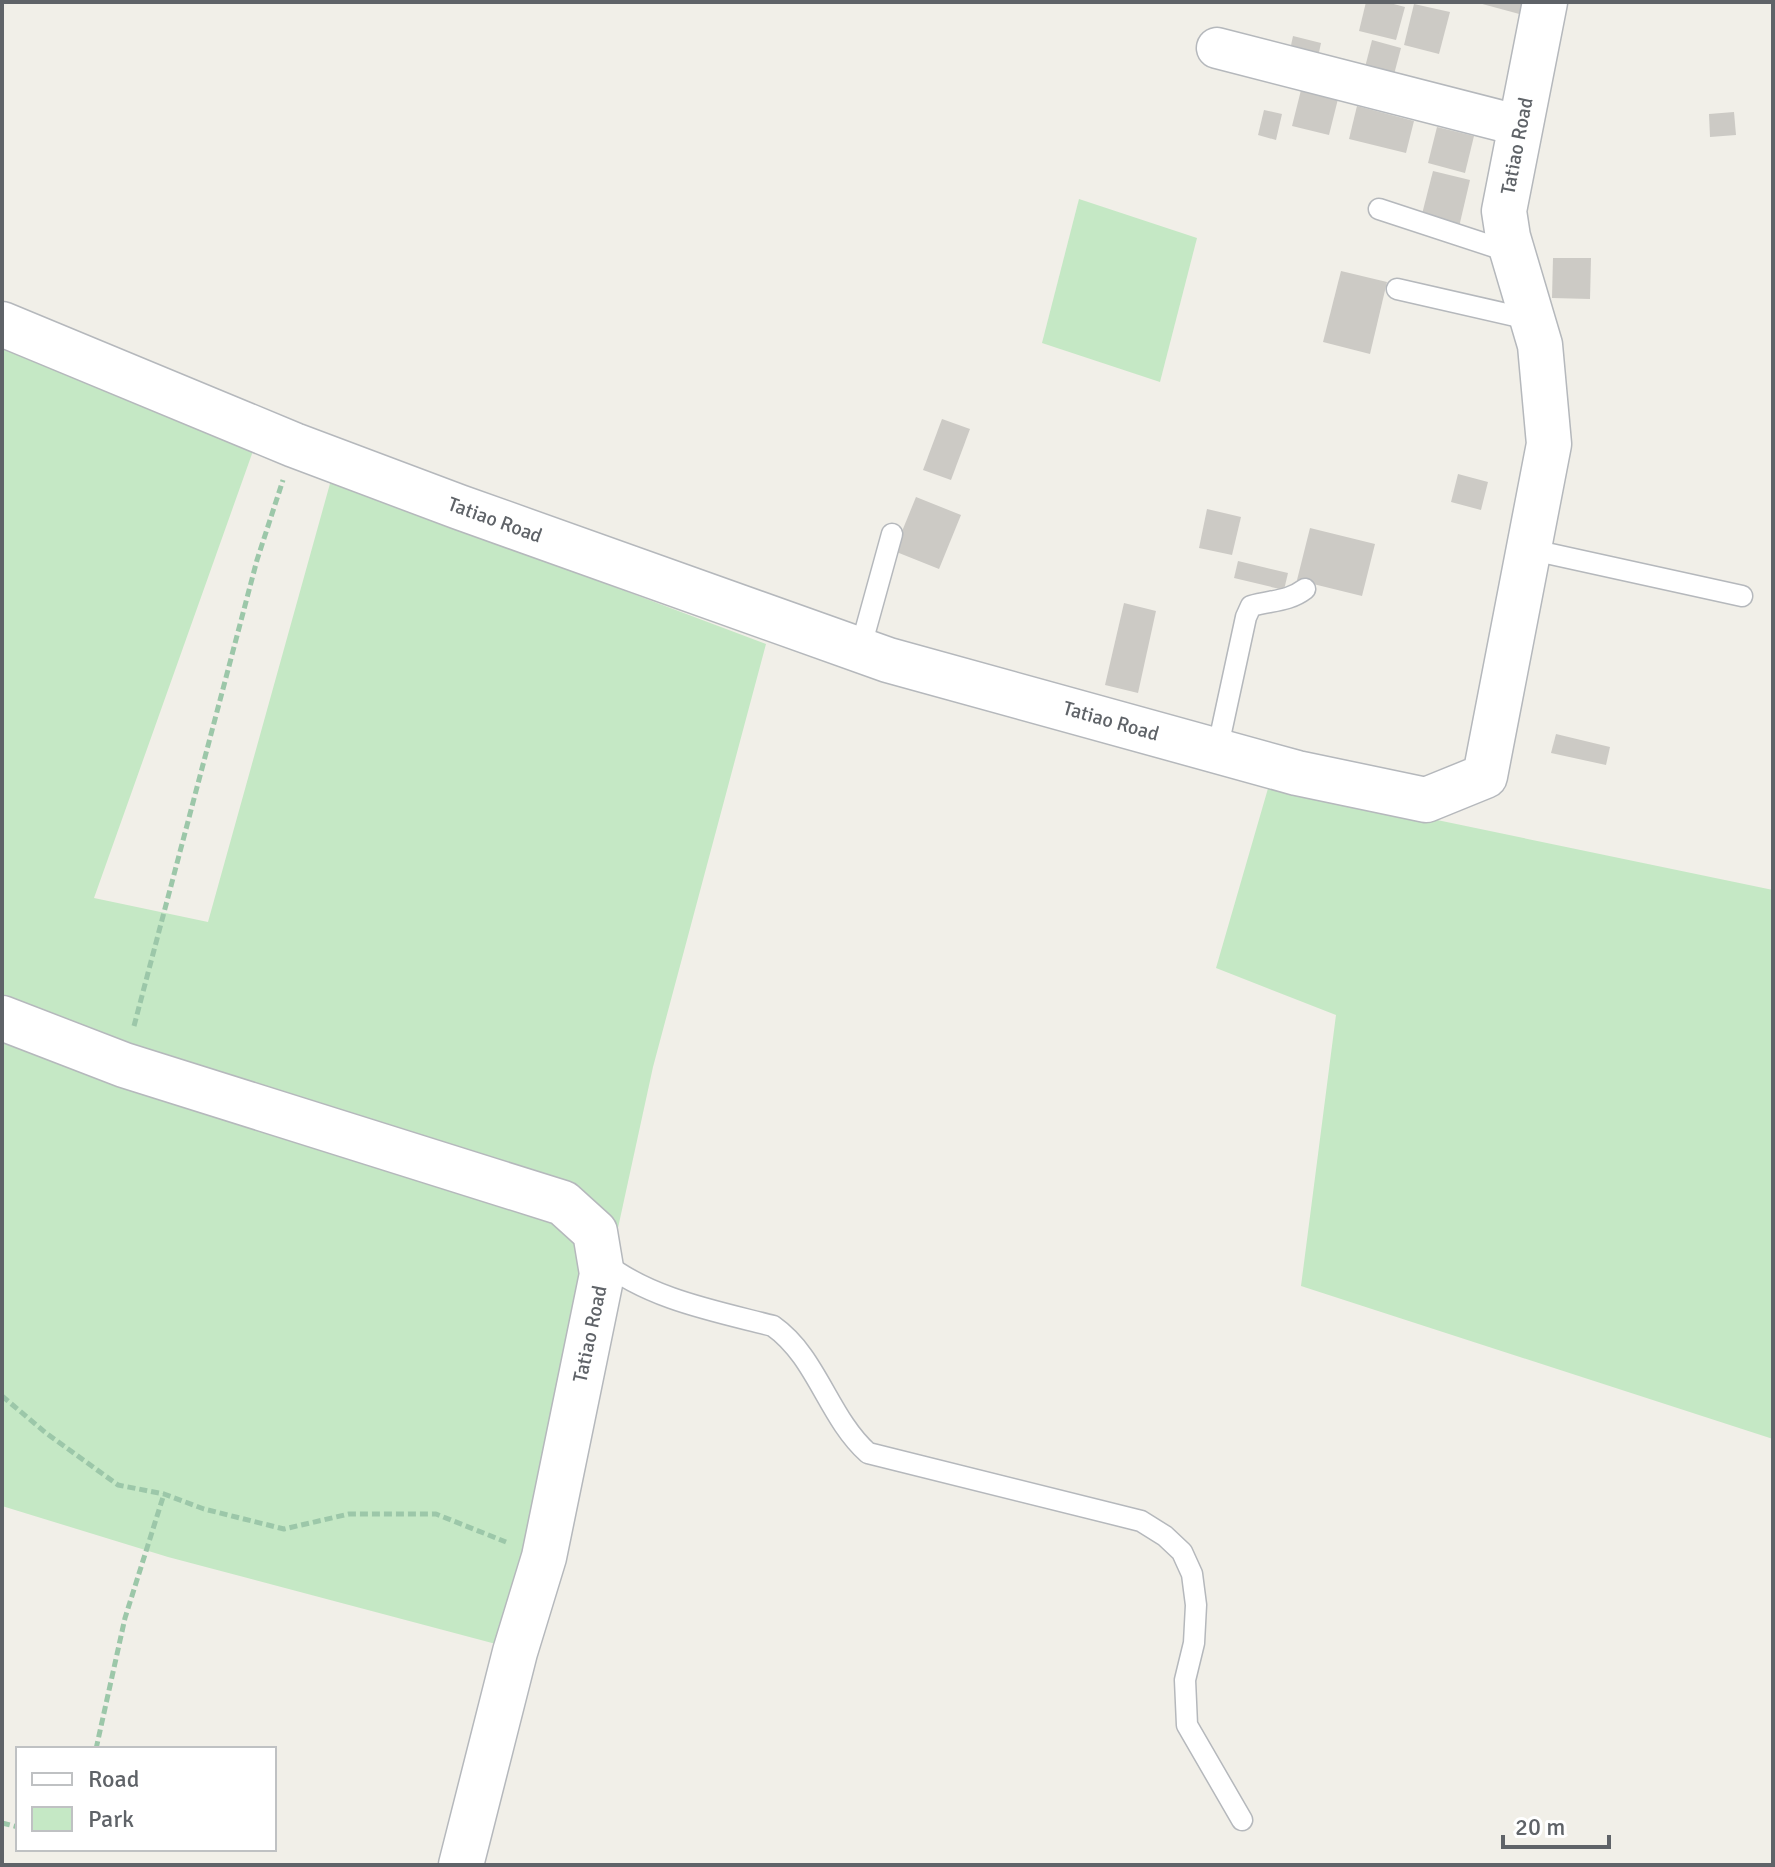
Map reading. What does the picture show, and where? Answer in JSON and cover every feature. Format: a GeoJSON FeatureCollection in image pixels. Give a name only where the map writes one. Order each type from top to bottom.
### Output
{"type":"FeatureCollection","features":[{"type":"Feature","properties":{"kind":"street","name":"Tatiao Road"},"geometry":{"type":"LineString","coordinates":[[2,324],[294,445],[860,650],[1297,773],[1426,800],[1485,776],[1549,444],[1540,345],[1504,211],[1545,2]]}},
{"type":"Feature","properties":{"kind":"street"},"geometry":{"type":"LineString","coordinates":[[1217,48],[1521,126]]}},
{"type":"Feature","properties":{"kind":"street","name":"Tatiao Road"},"geometry":{"type":"LineString","coordinates":[[2,1018],[124,1065],[563,1203],[595,1232],[602,1274],[544,1557],[515,1652],[461,1865]]}},
{"type":"Feature","properties":{"kind":"lane"},"geometry":{"type":"LineString","coordinates":[[1379,209],[1513,253]]}},
{"type":"Feature","properties":{"kind":"lane"},"geometry":{"type":"LineString","coordinates":[[1397,289],[1533,320]]}},
{"type":"Feature","properties":{"kind":"lane"},"geometry":{"type":"LineString","coordinates":[[860,650],[892,534]]}},
{"type":"Feature","properties":{"kind":"lane"},"geometry":{"type":"LineString","coordinates":[[1528,549],[1742,596]]}},
{"type":"Feature","properties":{"kind":"lane"},"geometry":{"type":"LineString","coordinates":[[1217,751],[1251,606],[1284,601],[1305,589]]}},
{"type":"Feature","properties":{"kind":"lane"},"geometry":{"type":"LineString","coordinates":[[600,1259],[622,1277],[654,1292],[773,1326],[788,1337],[855,1441],[868,1453],[1141,1521],[1165,1536],[1182,1552],[1192,1574],[1196,1605],[1194,1643],[1185,1680],[1187,1725],[1242,1820]]}},
{"type":"Feature","properties":{"kind":"path"},"geometry":{"type":"LineString","coordinates":[[124,1065],[257,560],[294,445]]}},
{"type":"Feature","properties":{"kind":"path"},"geometry":{"type":"LineString","coordinates":[[2,1396],[46,1433],[118,1485],[164,1494],[204,1509],[284,1529],[349,1514],[436,1514],[544,1557]]}},
{"type":"Feature","properties":{"kind":"path"},"geometry":{"type":"LineString","coordinates":[[96,1747],[125,1618],[164,1494]]}},
{"type":"Feature","properties":{"kind":"green space"},"geometry":{"type":"Polygon","coordinates":[[[1079,199],[1197,238],[1160,382],[1042,343],[1079,199]]]}},
{"type":"Feature","properties":{"kind":"green space"},"geometry":{"type":"Polygon","coordinates":[[[2,347],[253,451],[94,898],[208,922],[331,480],[766,644],[653,1067],[528,1642],[511,1648],[168,1557],[2,1506],[2,347]]]}},
{"type":"Feature","properties":{"kind":"green space"},"geometry":{"type":"Polygon","coordinates":[[[1269,785],[1773,890],[1773,1439],[1301,1286],[1336,1015],[1216,968],[1269,785]]]}},
{"type":"Feature","properties":{"kind":"building"},"geometry":{"type":"Polygon","coordinates":[[[1366,2],[1386,2],[1405,7],[1396,40],[1359,31],[1366,2]]]}},
{"type":"Feature","properties":{"kind":"building"},"geometry":{"type":"Polygon","coordinates":[[[1475,2],[1526,2],[1523,15],[1475,2]]]}},
{"type":"Feature","properties":{"kind":"building"},"geometry":{"type":"Polygon","coordinates":[[[1414,4],[1450,12],[1439,54],[1404,45],[1414,4]]]}},
{"type":"Feature","properties":{"kind":"building"},"geometry":{"type":"Polygon","coordinates":[[[1293,36],[1321,43],[1318,57],[1290,50],[1293,36]]]}},
{"type":"Feature","properties":{"kind":"building"},"geometry":{"type":"Polygon","coordinates":[[[1372,40],[1401,48],[1392,82],[1363,75],[1372,40]]]}},
{"type":"Feature","properties":{"kind":"building"},"geometry":{"type":"Polygon","coordinates":[[[1302,86],[1339,95],[1329,135],[1292,126],[1302,86]]]}},
{"type":"Feature","properties":{"kind":"building"},"geometry":{"type":"Polygon","coordinates":[[[1357,106],[1414,121],[1406,153],[1349,139],[1357,106]]]}},
{"type":"Feature","properties":{"kind":"building"},"geometry":{"type":"Polygon","coordinates":[[[1264,110],[1282,114],[1276,140],[1258,135],[1264,110]]]}},
{"type":"Feature","properties":{"kind":"building"},"geometry":{"type":"Polygon","coordinates":[[[1734,112],[1736,135],[1710,137],[1709,114],[1734,112]]]}},
{"type":"Feature","properties":{"kind":"building"},"geometry":{"type":"Polygon","coordinates":[[[1437,127],[1474,136],[1465,173],[1428,163],[1437,127]]]}},
{"type":"Feature","properties":{"kind":"building"},"geometry":{"type":"Polygon","coordinates":[[[1433,171],[1470,180],[1459,227],[1421,218],[1433,171]]]}},
{"type":"Feature","properties":{"kind":"building"},"geometry":{"type":"Polygon","coordinates":[[[1553,258],[1591,258],[1590,299],[1552,298],[1553,258]]]}},
{"type":"Feature","properties":{"kind":"building"},"geometry":{"type":"Polygon","coordinates":[[[1341,271],[1387,282],[1370,354],[1323,342],[1341,271]]]}},
{"type":"Feature","properties":{"kind":"building"},"geometry":{"type":"Polygon","coordinates":[[[942,419],[970,429],[951,480],[923,470],[942,419]]]}},
{"type":"Feature","properties":{"kind":"building"},"geometry":{"type":"Polygon","coordinates":[[[1458,474],[1488,482],[1481,510],[1451,502],[1458,474]]]}},
{"type":"Feature","properties":{"kind":"building"},"geometry":{"type":"Polygon","coordinates":[[[916,497],[961,515],[939,569],[894,551],[916,497]]]}},
{"type":"Feature","properties":{"kind":"building"},"geometry":{"type":"Polygon","coordinates":[[[1207,509],[1241,517],[1232,555],[1199,548],[1207,509]]]}},
{"type":"Feature","properties":{"kind":"building"},"geometry":{"type":"Polygon","coordinates":[[[1310,528],[1375,544],[1362,596],[1297,580],[1310,528]]]}},
{"type":"Feature","properties":{"kind":"building"},"geometry":{"type":"Polygon","coordinates":[[[1238,561],[1288,573],[1284,590],[1234,578],[1238,561]]]}},
{"type":"Feature","properties":{"kind":"building"},"geometry":{"type":"Polygon","coordinates":[[[1124,603],[1156,611],[1138,693],[1105,685],[1124,603]]]}},
{"type":"Feature","properties":{"kind":"building"},"geometry":{"type":"Polygon","coordinates":[[[1556,734],[1610,747],[1606,765],[1551,753],[1556,734]]]}}]}
